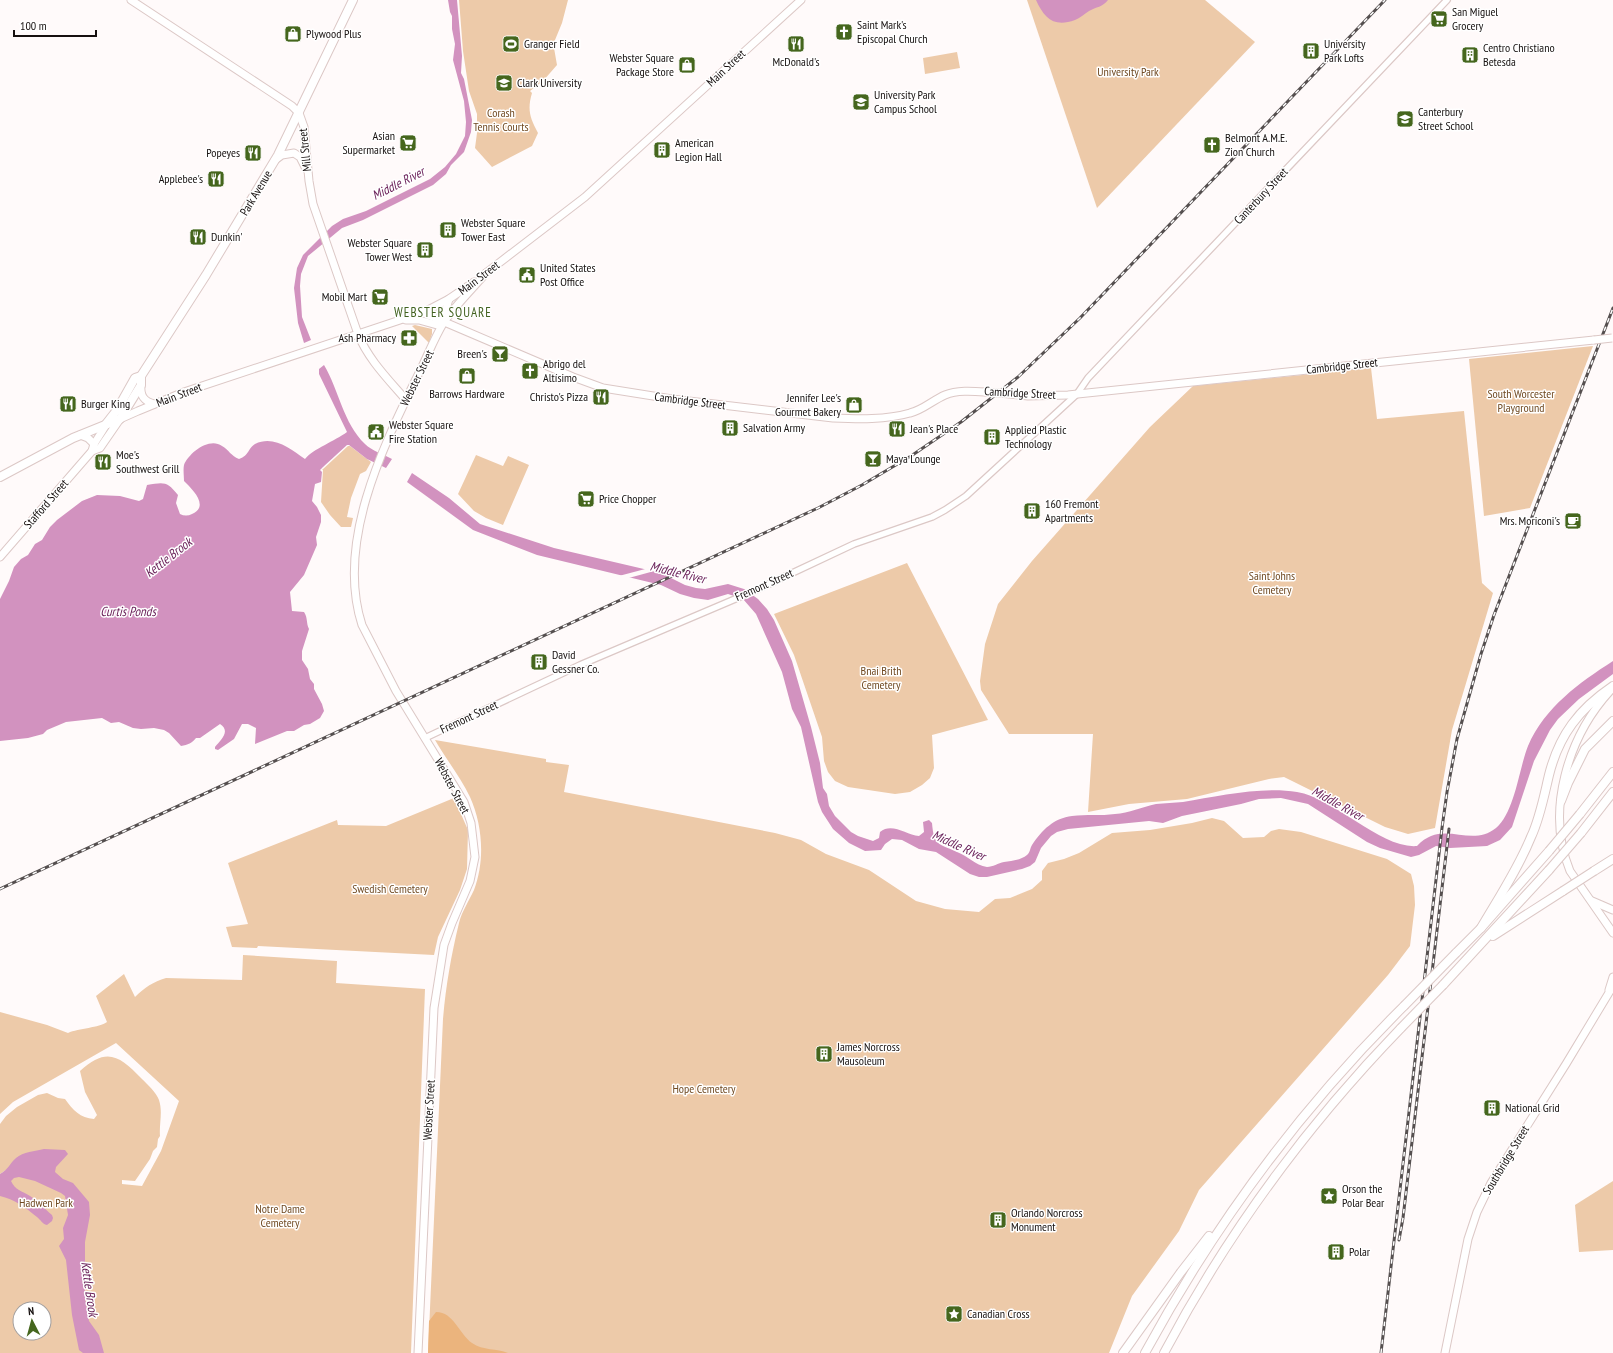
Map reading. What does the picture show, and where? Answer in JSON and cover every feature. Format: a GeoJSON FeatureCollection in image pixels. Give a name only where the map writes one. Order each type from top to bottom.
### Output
{"type":"FeatureCollection","features":[{"type":"Feature","properties":{"kind":"highway","name":"Park Avenue"},"geometry":{"type":"LineString","coordinates":[[106,425],[117,410],[135,378],[141,376],[208,271],[275,160],[353,0]]}},
{"type":"Feature","properties":{"kind":"highway"},"geometry":{"type":"LineString","coordinates":[[120,419],[141,385],[141,376]]}},
{"type":"Feature","properties":{"kind":"highway","name":"Main Street"},"geometry":{"type":"LineString","coordinates":[[0,477],[80,435],[120,419]]}},
{"type":"Feature","properties":{"kind":"highway"},"geometry":{"type":"LineString","coordinates":[[1481,928],[1531,838],[1540,811],[1553,759],[1565,733],[1585,708],[1613,687]]}},
{"type":"Feature","properties":{"kind":"highway"},"geometry":{"type":"LineString","coordinates":[[1561,801],[1585,749],[1613,722]]}},
{"type":"Feature","properties":{"kind":"highway"},"geometry":{"type":"LineString","coordinates":[[1123,1353],[1181,1272],[1209,1236],[1224,1213],[1259,1173],[1326,1090],[1404,1006],[1481,928],[1549,851],[1613,772]]}},
{"type":"Feature","properties":{"kind":"highway"},"geometry":{"type":"LineString","coordinates":[[1164,1353],[1200,1287],[1254,1206],[1310,1131],[1401,1028],[1483,943],[1550,870],[1613,792]]}},
{"type":"Feature","properties":{"kind":"highway"},"geometry":{"type":"LineString","coordinates":[[1483,943],[1613,859]]}},
{"type":"Feature","properties":{"kind":"highway"},"geometry":{"type":"LineString","coordinates":[[1144,1353],[1227,1217],[1259,1173]]}},
{"type":"Feature","properties":{"kind":"main road","name":"Mill Street"},"geometry":{"type":"LineString","coordinates":[[131,0],[287,103],[299,113],[304,127],[308,173],[313,204],[321,231],[358,334],[372,360],[406,400]]}},
{"type":"Feature","properties":{"kind":"main road","name":"Main Street"},"geometry":{"type":"LineString","coordinates":[[120,419],[184,392],[400,320],[422,312],[449,299],[486,273],[585,197],[801,0]]}},
{"type":"Feature","properties":{"kind":"main road"},"geometry":{"type":"LineString","coordinates":[[275,160],[282,155],[294,153],[300,157],[308,173]]}},
{"type":"Feature","properties":{"kind":"main road","name":"Webster Street"},"geometry":{"type":"LineString","coordinates":[[418,1353],[432,1024],[435,995],[444,945],[470,881],[475,857],[471,823],[466,806],[396,691],[362,624],[356,602],[354,579],[355,548],[362,516],[378,465],[406,400],[445,321],[486,273]]}},
{"type":"Feature","properties":{"kind":"main road","name":"Webster Street"},"geometry":{"type":"LineString","coordinates":[[445,321],[449,299]]}},
{"type":"Feature","properties":{"kind":"main road","name":"Cambridge Street"},"geometry":{"type":"LineString","coordinates":[[422,312],[593,385],[617,391],[672,399],[826,418],[858,418],[908,414],[945,395],[965,391],[1054,396],[1613,338]]}},
{"type":"Feature","properties":{"kind":"main road","name":"Cambridge Street"},"geometry":{"type":"LineString","coordinates":[[400,320],[419,320],[437,324],[445,321]]}},
{"type":"Feature","properties":{"kind":"main road"},"geometry":{"type":"LineString","coordinates":[[141,385],[141,394],[143,398],[147,402],[154,404]]}},
{"type":"Feature","properties":{"kind":"main road","name":"Stafford Street"},"geometry":{"type":"LineString","coordinates":[[93,447],[100,448],[120,419]]}},
{"type":"Feature","properties":{"kind":"main road","name":"Stafford Street"},"geometry":{"type":"LineString","coordinates":[[0,557],[93,447],[106,425]]}},
{"type":"Feature","properties":{"kind":"main road"},"geometry":{"type":"LineString","coordinates":[[80,435],[88,438],[93,447]]}},
{"type":"Feature","properties":{"kind":"main road"},"geometry":{"type":"LineString","coordinates":[[1613,687],[1589,718],[1577,740],[1568,763],[1563,783],[1561,801],[1562,838],[1567,862],[1573,876],[1613,933]]}},
{"type":"Feature","properties":{"kind":"main road"},"geometry":{"type":"LineString","coordinates":[[1589,899],[1613,910]]}},
{"type":"Feature","properties":{"kind":"main road"},"geometry":{"type":"LineString","coordinates":[[1608,994],[1613,977]]}},
{"type":"Feature","properties":{"kind":"main road","name":"Southbridge Street"},"geometry":{"type":"LineString","coordinates":[[1445,1353],[1468,1239],[1477,1212],[1491,1183],[1613,986]]}},
{"type":"Feature","properties":{"kind":"street","name":"Canterbury Street"},"geometry":{"type":"LineString","coordinates":[[1077,394],[1088,378],[1447,0]]}},
{"type":"Feature","properties":{"kind":"street","name":"Fremont Street"},"geometry":{"type":"LineString","coordinates":[[425,738],[580,665],[754,591],[854,544],[932,517],[966,496],[1077,394]]}},
{"type":"Feature","properties":{"kind":"green space","name":"Clark University"},"geometry":{"type":"Polygon","coordinates":[[[459,0],[568,0],[562,23],[555,40],[554,48],[557,65],[543,81],[530,91],[532,93],[530,114],[538,133],[532,146],[492,167],[475,148],[477,114],[469,91],[463,51],[459,0]]]}},
{"type":"Feature","properties":{"kind":"green space","name":"University Park"},"geometry":{"type":"Polygon","coordinates":[[[1027,0],[1205,0],[1255,42],[1097,208],[1027,0]]]}},
{"type":"Feature","properties":{"kind":"green space"},"geometry":{"type":"Polygon","coordinates":[[[957,52],[960,68],[925,74],[923,58],[957,52]]]}},
{"type":"Feature","properties":{"kind":"green space"},"geometry":{"type":"Polygon","coordinates":[[[415,325],[432,329],[429,343],[412,326],[415,325]]]}},
{"type":"Feature","properties":{"kind":"green space","name":"South Worcester Playground"},"geometry":{"type":"Polygon","coordinates":[[[1593,346],[1530,508],[1484,516],[1469,359],[1593,346]]]}},
{"type":"Feature","properties":{"kind":"green space","name":"Saint Johns Cemetery"},"geometry":{"type":"Polygon","coordinates":[[[1371,368],[1377,419],[1464,411],[1482,583],[1493,593],[1452,730],[1435,828],[1408,834],[1385,827],[1284,777],[1269,779],[1187,799],[1129,804],[1088,812],[1093,734],[1009,734],[981,690],[980,681],[985,644],[998,604],[1032,561],[1150,427],[1193,386],[1371,368]]]}},
{"type":"Feature","properties":{"kind":"green space"},"geometry":{"type":"Polygon","coordinates":[[[348,446],[371,462],[366,471],[360,474],[351,498],[347,517],[353,518],[351,527],[341,527],[321,502],[322,470],[348,446]]]}},
{"type":"Feature","properties":{"kind":"green space"},"geometry":{"type":"Polygon","coordinates":[[[476,455],[503,466],[508,456],[529,465],[503,525],[474,511],[458,494],[476,455]]]}},
{"type":"Feature","properties":{"kind":"green space","name":"Bnai Brith Cemetery"},"geometry":{"type":"Polygon","coordinates":[[[907,563],[988,720],[932,735],[934,768],[930,778],[910,792],[895,794],[848,787],[835,781],[828,772],[824,761],[822,737],[794,655],[774,614],[907,563]]]}},
{"type":"Feature","properties":{"kind":"green space","name":"Hope Cemetery"},"geometry":{"type":"Polygon","coordinates":[[[435,740],[546,759],[546,762],[569,765],[564,792],[775,833],[801,840],[826,854],[869,870],[916,901],[945,909],[979,912],[995,899],[1010,898],[1032,889],[1042,880],[1042,871],[1048,863],[1079,853],[1112,833],[1150,830],[1212,818],[1224,821],[1243,838],[1264,837],[1271,831],[1279,829],[1301,832],[1387,859],[1411,874],[1414,886],[1415,905],[1410,946],[1388,975],[1199,1190],[1179,1231],[1132,1296],[1109,1353],[428,1353],[444,1006],[449,971],[459,923],[478,879],[481,855],[478,820],[470,797],[435,740]]]}},
{"type":"Feature","properties":{"kind":"green space","name":"Swedish Cemetery"},"geometry":{"type":"Polygon","coordinates":[[[454,798],[468,830],[467,869],[460,890],[438,937],[434,955],[258,946],[257,948],[232,947],[226,927],[248,924],[228,863],[337,820],[338,825],[386,826],[454,798]]]}},
{"type":"Feature","properties":{"kind":"green space","name":"Notre Dame Cemetery"},"geometry":{"type":"Polygon","coordinates":[[[243,955],[337,961],[336,983],[425,989],[411,1353],[0,1353],[0,1183],[16,1158],[9,1168],[0,1174],[0,1124],[6,1116],[17,1107],[38,1095],[47,1093],[58,1098],[65,1099],[77,1113],[94,1119],[97,1115],[85,1092],[80,1071],[98,1058],[106,1056],[120,1060],[134,1071],[152,1089],[158,1097],[160,1104],[160,1136],[157,1147],[135,1181],[122,1180],[122,1184],[142,1186],[161,1151],[179,1101],[116,1043],[13,1102],[0,1114],[0,1012],[47,1025],[68,1033],[99,1026],[107,1022],[96,996],[124,974],[135,997],[149,985],[166,978],[242,980],[243,955]]]}},
{"type":"Feature","properties":{"kind":"green space"},"geometry":{"type":"Polygon","coordinates":[[[1613,1181],[1613,1250],[1579,1252],[1575,1205],[1613,1181]]]}},
{"type":"Feature","properties":{"kind":"shaded area"},"geometry":{"type":"Polygon","coordinates":[[[436,1312],[442,1313],[452,1319],[467,1339],[476,1346],[508,1353],[428,1353],[429,1321],[436,1312]]]}},
{"type":"Feature","properties":{"kind":"water"},"geometry":{"type":"Polygon","coordinates":[[[448,0],[457,0],[462,56],[461,73],[464,79],[472,120],[471,132],[464,152],[451,165],[446,174],[433,185],[363,220],[342,228],[308,256],[301,274],[300,286],[302,317],[311,340],[304,343],[298,323],[294,288],[297,268],[303,255],[332,226],[343,219],[366,211],[430,179],[445,167],[456,154],[465,136],[466,122],[464,101],[453,60],[455,44],[452,29],[452,16],[448,0]]]}},
{"type":"Feature","properties":{"kind":"water"},"geometry":{"type":"Polygon","coordinates":[[[1036,0],[1108,0],[1104,4],[1077,19],[1061,23],[1051,20],[1046,16],[1036,0]]]}},
{"type":"Feature","properties":{"kind":"water","name":"Curtis Ponds"},"geometry":{"type":"Polygon","coordinates":[[[324,365],[334,385],[346,416],[358,436],[371,449],[392,459],[386,468],[367,459],[347,445],[320,470],[322,472],[321,482],[315,484],[312,501],[321,515],[321,522],[316,537],[317,545],[304,575],[290,592],[292,611],[304,612],[307,618],[309,629],[302,651],[302,660],[308,669],[310,679],[314,684],[314,689],[322,704],[324,711],[320,718],[294,731],[287,731],[255,744],[256,728],[248,724],[242,724],[234,739],[218,750],[215,749],[215,747],[225,733],[225,730],[220,724],[200,738],[196,738],[190,744],[181,746],[169,733],[164,730],[154,728],[133,728],[119,722],[111,723],[102,718],[66,722],[47,730],[43,734],[28,738],[0,741],[0,599],[14,567],[21,559],[28,555],[35,544],[42,540],[50,527],[57,520],[82,501],[97,495],[120,496],[139,501],[143,499],[147,485],[161,483],[171,487],[178,495],[176,503],[180,514],[186,516],[197,511],[199,507],[198,498],[184,481],[184,465],[195,451],[206,445],[211,443],[222,446],[239,459],[245,456],[255,444],[269,441],[282,444],[305,459],[313,452],[347,432],[319,374],[319,369],[324,365]]]}},
{"type":"Feature","properties":{"kind":"water"},"geometry":{"type":"Polygon","coordinates":[[[412,473],[449,498],[480,524],[554,548],[661,573],[685,585],[696,588],[705,589],[728,584],[744,589],[758,599],[767,609],[774,620],[792,661],[820,763],[823,788],[827,794],[829,806],[835,816],[851,832],[873,841],[879,838],[880,832],[889,828],[919,836],[924,832],[923,822],[929,820],[932,823],[934,836],[938,843],[987,867],[1025,857],[1044,830],[1054,822],[1066,817],[1120,813],[1156,804],[1183,802],[1270,790],[1284,790],[1312,796],[1327,803],[1373,832],[1388,840],[1403,845],[1417,846],[1427,838],[1437,834],[1476,836],[1486,834],[1496,828],[1508,812],[1528,746],[1544,719],[1564,697],[1613,661],[1613,674],[1579,699],[1558,719],[1550,730],[1534,761],[1512,827],[1500,840],[1487,846],[1450,848],[1436,846],[1419,855],[1411,857],[1380,848],[1367,842],[1308,804],[1281,798],[1259,799],[1182,816],[1163,823],[1149,821],[1068,829],[1057,832],[1051,836],[1041,848],[1035,862],[1030,866],[987,877],[979,877],[970,874],[936,852],[919,849],[902,840],[892,839],[885,844],[881,850],[865,851],[849,843],[833,829],[822,812],[818,802],[801,727],[792,709],[782,672],[756,614],[743,599],[728,594],[708,600],[694,598],[680,594],[661,585],[537,555],[473,530],[407,482],[412,473]]]}},
{"type":"Feature","properties":{"kind":"water"},"geometry":{"type":"Polygon","coordinates":[[[44,1149],[65,1150],[68,1154],[56,1167],[55,1172],[63,1179],[73,1183],[89,1202],[90,1215],[85,1242],[85,1297],[89,1321],[99,1335],[104,1353],[83,1353],[79,1350],[72,1315],[66,1260],[59,1246],[64,1239],[63,1228],[68,1215],[65,1196],[35,1181],[19,1177],[14,1178],[11,1181],[17,1188],[33,1198],[52,1215],[52,1221],[47,1225],[20,1204],[0,1196],[0,1174],[22,1154],[44,1149]]]}},
{"type":"Feature","properties":{"kind":"pier"},"geometry":{"type":"Polygon","coordinates":[[[649,568],[658,570],[625,579],[615,577],[649,568]]]}},
{"type":"Feature","properties":{"kind":"railway"},"geometry":{"type":"LineString","coordinates":[[0,889],[818,508],[862,485],[911,456],[961,422],[1018,377],[1080,318],[1385,0]]}},
{"type":"Feature","properties":{"kind":"railway"},"geometry":{"type":"LineString","coordinates":[[1381,1353],[1442,828],[1457,739],[1481,654],[1494,615],[1613,308]]}},
{"type":"Feature","properties":{"kind":"railway"},"geometry":{"type":"LineString","coordinates":[[1399,1240],[1403,1218],[1449,829]]}},
{"type":"Feature","properties":{"kind":"place","name":"San Miguel Grocery"},"geometry":{"type":"Point","coordinates":[1439,19]}},
{"type":"Feature","properties":{"kind":"place","name":"Saint Mark's Episcopal Church"},"geometry":{"type":"Point","coordinates":[844,32]}},
{"type":"Feature","properties":{"kind":"place","name":"Plywood Plus"},"geometry":{"type":"Point","coordinates":[293,34]}},
{"type":"Feature","properties":{"kind":"place","name":"Granger Field"},"geometry":{"type":"Point","coordinates":[511,44]}},
{"type":"Feature","properties":{"kind":"place","name":"McDonald's"},"geometry":{"type":"Point","coordinates":[796,44]}},
{"type":"Feature","properties":{"kind":"place","name":"University Park Lofts"},"geometry":{"type":"Point","coordinates":[1311,51]}},
{"type":"Feature","properties":{"kind":"place","name":"Centro Christiano Betesda"},"geometry":{"type":"Point","coordinates":[1470,55]}},
{"type":"Feature","properties":{"kind":"place","name":"Webster Square Package Store"},"geometry":{"type":"Point","coordinates":[687,65]}},
{"type":"Feature","properties":{"kind":"place","name":"Clark University"},"geometry":{"type":"Point","coordinates":[504,83]}},
{"type":"Feature","properties":{"kind":"place","name":"University Park Campus School"},"geometry":{"type":"Point","coordinates":[861,102]}},
{"type":"Feature","properties":{"kind":"place","name":"Canterbury Street School"},"geometry":{"type":"Point","coordinates":[1405,119]}},
{"type":"Feature","properties":{"kind":"place","name":"Asian Supermarket"},"geometry":{"type":"Point","coordinates":[408,143]}},
{"type":"Feature","properties":{"kind":"place","name":"Belmont A.M.E. Zion Church"},"geometry":{"type":"Point","coordinates":[1212,145]}},
{"type":"Feature","properties":{"kind":"place","name":"American Legion Hall"},"geometry":{"type":"Point","coordinates":[662,150]}},
{"type":"Feature","properties":{"kind":"place","name":"Popeyes"},"geometry":{"type":"Point","coordinates":[253,153]}},
{"type":"Feature","properties":{"kind":"place","name":"Applebee's"},"geometry":{"type":"Point","coordinates":[216,179]}},
{"type":"Feature","properties":{"kind":"place","name":"Webster Square Tower East"},"geometry":{"type":"Point","coordinates":[448,230]}},
{"type":"Feature","properties":{"kind":"place","name":"Dunkin'"},"geometry":{"type":"Point","coordinates":[198,237]}},
{"type":"Feature","properties":{"kind":"place","name":"Webster Square Tower West"},"geometry":{"type":"Point","coordinates":[425,250]}},
{"type":"Feature","properties":{"kind":"place","name":"United States Post Office"},"geometry":{"type":"Point","coordinates":[527,275]}},
{"type":"Feature","properties":{"kind":"place","name":"Mobil Mart"},"geometry":{"type":"Point","coordinates":[380,297]}},
{"type":"Feature","properties":{"kind":"place","name":"Ash Pharmacy"},"geometry":{"type":"Point","coordinates":[409,338]}},
{"type":"Feature","properties":{"kind":"place","name":"Breen's"},"geometry":{"type":"Point","coordinates":[500,354]}},
{"type":"Feature","properties":{"kind":"place","name":"Abrigo del Altísimo"},"geometry":{"type":"Point","coordinates":[530,371]}},
{"type":"Feature","properties":{"kind":"place","name":"Barrows Hardware"},"geometry":{"type":"Point","coordinates":[467,376]}},
{"type":"Feature","properties":{"kind":"place","name":"Christo's Pizza"},"geometry":{"type":"Point","coordinates":[601,397]}},
{"type":"Feature","properties":{"kind":"place","name":"Burger King"},"geometry":{"type":"Point","coordinates":[68,404]}},
{"type":"Feature","properties":{"kind":"place","name":"Jennifer Lee's Gourmet Bakery"},"geometry":{"type":"Point","coordinates":[854,405]}},
{"type":"Feature","properties":{"kind":"place","name":"Salvation Army"},"geometry":{"type":"Point","coordinates":[730,428]}},
{"type":"Feature","properties":{"kind":"place","name":"Jean's Place"},"geometry":{"type":"Point","coordinates":[897,429]}},
{"type":"Feature","properties":{"kind":"place","name":"Webster Square Fire Station"},"geometry":{"type":"Point","coordinates":[376,432]}},
{"type":"Feature","properties":{"kind":"place","name":"Applied Plastic Technology"},"geometry":{"type":"Point","coordinates":[992,437]}},
{"type":"Feature","properties":{"kind":"place","name":"Maya Lounge"},"geometry":{"type":"Point","coordinates":[873,459]}},
{"type":"Feature","properties":{"kind":"place","name":"Moe's Southwest Grill"},"geometry":{"type":"Point","coordinates":[103,462]}},
{"type":"Feature","properties":{"kind":"place","name":"Price Chopper"},"geometry":{"type":"Point","coordinates":[586,499]}},
{"type":"Feature","properties":{"kind":"place","name":"160 Fremont Apartments"},"geometry":{"type":"Point","coordinates":[1032,511]}},
{"type":"Feature","properties":{"kind":"place","name":"Mrs. Moriconi's"},"geometry":{"type":"Point","coordinates":[1573,521]}},
{"type":"Feature","properties":{"kind":"place","name":"David Gessner Co."},"geometry":{"type":"Point","coordinates":[539,662]}},
{"type":"Feature","properties":{"kind":"place","name":"James Norcross Mausoleum"},"geometry":{"type":"Point","coordinates":[824,1054]}},
{"type":"Feature","properties":{"kind":"place","name":"National Grid"},"geometry":{"type":"Point","coordinates":[1492,1108]}},
{"type":"Feature","properties":{"kind":"place","name":"Orson the Polar Bear"},"geometry":{"type":"Point","coordinates":[1329,1196]}},
{"type":"Feature","properties":{"kind":"place","name":"Orlando Norcross Monument"},"geometry":{"type":"Point","coordinates":[998,1220]}},
{"type":"Feature","properties":{"kind":"place","name":"Polar"},"geometry":{"type":"Point","coordinates":[1336,1252]}},
{"type":"Feature","properties":{"kind":"place","name":"Canadian Cross"},"geometry":{"type":"Point","coordinates":[954,1314]}},
{"type":"Feature","properties":{"kind":"district","name":"WEBSTER SQUARE"},"geometry":{"type":"Point","coordinates":[443,312]}},
{"type":"Feature","properties":{"kind":"park label","name":"Corash Tennis Courts"},"geometry":{"type":"Point","coordinates":[501,120]}},
{"type":"Feature","properties":{"kind":"park label","name":"Hadwen Park"},"geometry":{"type":"Point","coordinates":[46,1203]}},
{"type":"Feature","properties":{"kind":"water label","name":"Middle River"},"geometry":{"type":"Point","coordinates":[398,183]}},
{"type":"Feature","properties":{"kind":"water label","name":"Kettle Brook"},"geometry":{"type":"Point","coordinates":[168,557]}},
{"type":"Feature","properties":{"kind":"water label","name":"Middle River"},"geometry":{"type":"Point","coordinates":[678,572]}},
{"type":"Feature","properties":{"kind":"water label","name":"Middle River"},"geometry":{"type":"Point","coordinates":[1338,803]}},
{"type":"Feature","properties":{"kind":"water label","name":"Middle River"},"geometry":{"type":"Point","coordinates":[959,845]}},
{"type":"Feature","properties":{"kind":"water label","name":"Kettle Brook"},"geometry":{"type":"Point","coordinates":[90,1289]}}]}
